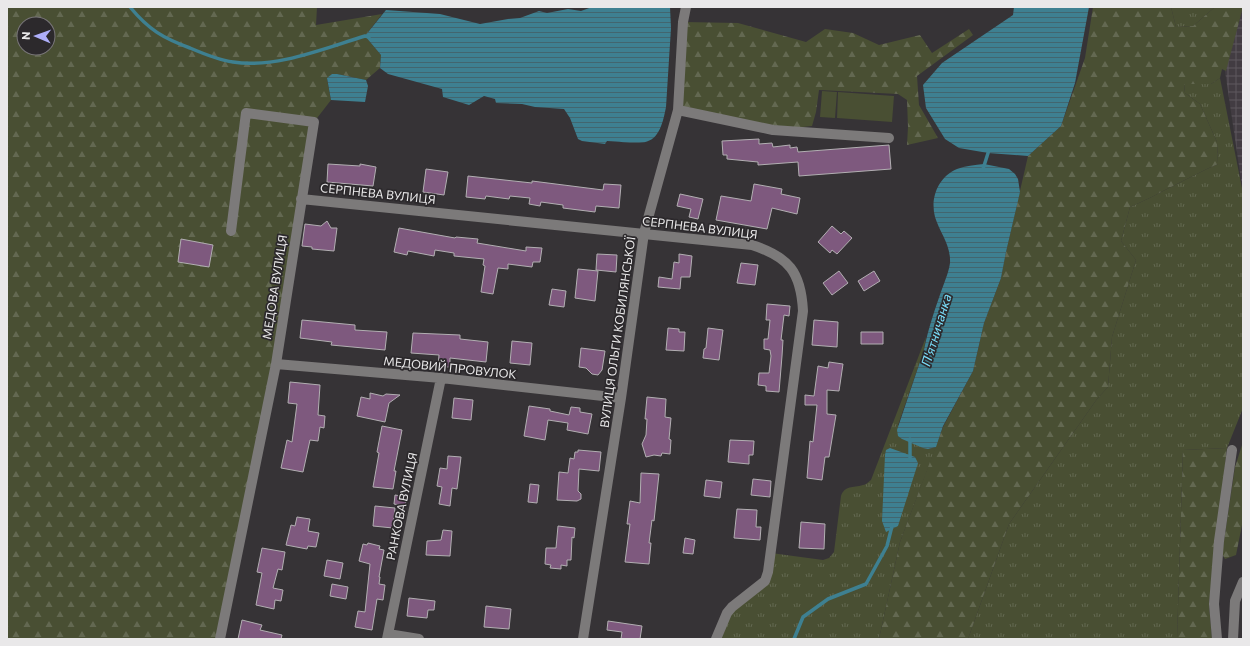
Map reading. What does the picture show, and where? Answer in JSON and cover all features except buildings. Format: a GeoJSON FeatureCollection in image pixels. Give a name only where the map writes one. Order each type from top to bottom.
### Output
{"type":"FeatureCollection","features":[{"type":"Feature","properties":{"kind":"street","name":"ВУЛИЦЯ ОЛЬГИ КОБИЛЯНСЬКОЇ"},"geometry":{"type":"LineString","coordinates":[[583,639],[621,398],[644,233],[678,110],[683,22],[686,7]]}},
{"type":"Feature","properties":{"kind":"street"},"geometry":{"type":"LineString","coordinates":[[678,110],[773,130],[889,138]]}},
{"type":"Feature","properties":{"kind":"street","name":"МЕДОВА ВУЛИЦЯ"},"geometry":{"type":"LineString","coordinates":[[220,639],[276,364],[314,122],[246,113],[231,231]]}},
{"type":"Feature","properties":{"kind":"street","name":"СЕРПНЕВА ВУЛИЦЯ"},"geometry":{"type":"LineString","coordinates":[[301,199],[752,245],[770,251],[784,261],[796,275],[802,294],[803,311],[768,572],[765,581],[732,607],[727,613],[716,639]]}},
{"type":"Feature","properties":{"kind":"street","name":"МЕДОВИЙ ПРОВУЛОК"},"geometry":{"type":"LineString","coordinates":[[276,364],[441,378],[621,398]]}},
{"type":"Feature","properties":{"kind":"street","name":"РАНКОВА ВУЛИЦЯ"},"geometry":{"type":"LineString","coordinates":[[387,637],[441,378]]}},
{"type":"Feature","properties":{"kind":"street"},"geometry":{"type":"LineString","coordinates":[[1218,639],[1214,604],[1219,542],[1232,450]]}},
{"type":"Feature","properties":{"kind":"street"},"geometry":{"type":"LineString","coordinates":[[1233,639],[1235,601],[1243,582]]}},
{"type":"Feature","properties":{"kind":"street"},"geometry":{"type":"LineString","coordinates":[[387,637],[419,639]]}},
{"type":"Feature","properties":{"kind":"shaded area"},"geometry":{"type":"Polygon","coordinates":[[[1243,7],[1243,193],[1225,71],[1243,7]]]}},
{"type":"Feature","properties":{"kind":"green space"},"geometry":{"type":"Polygon","coordinates":[[[7,7],[317,7],[316,25],[382,14],[365,36],[381,55],[380,68],[366,80],[332,74],[327,79],[331,100],[314,122],[276,364],[220,639],[7,639],[7,7]]]}},
{"type":"Feature","properties":{"kind":"green space"},"geometry":{"type":"Polygon","coordinates":[[[1093,7],[1171,7],[1176,27],[1193,26],[1215,7],[1243,7],[1226,71],[1222,69],[1220,78],[1211,84],[1184,84],[1185,93],[1200,104],[1217,142],[1218,164],[1130,207],[1121,241],[1136,260],[1112,337],[1108,387],[1097,399],[1009,524],[968,639],[879,639],[900,542],[943,427],[973,371],[984,323],[1001,278],[1028,156],[1061,126],[1085,58],[1093,7]]]}},
{"type":"Feature","properties":{"kind":"green space"},"geometry":{"type":"Polygon","coordinates":[[[1171,7],[1215,7],[1193,26],[1176,27],[1171,7]]]}},
{"type":"Feature","properties":{"kind":"green space"},"geometry":{"type":"Polygon","coordinates":[[[683,22],[738,23],[806,42],[825,29],[853,33],[879,45],[920,35],[932,53],[969,29],[973,35],[917,76],[919,105],[938,138],[907,145],[907,100],[898,94],[819,90],[816,112],[812,126],[773,130],[678,110],[683,22]]]}},
{"type":"Feature","properties":{"kind":"green space"},"geometry":{"type":"Polygon","coordinates":[[[1220,78],[1243,193],[1243,408],[1227,448],[1183,450],[1177,639],[968,639],[1009,524],[1097,399],[1108,387],[1112,337],[1136,260],[1121,241],[1130,207],[1218,164],[1217,142],[1200,104],[1185,93],[1184,84],[1211,84],[1220,78]]]}},
{"type":"Feature","properties":{"kind":"green space"},"geometry":{"type":"Polygon","coordinates":[[[822,91],[837,92],[835,118],[820,117],[822,91]]]}},
{"type":"Feature","properties":{"kind":"green space"},"geometry":{"type":"Polygon","coordinates":[[[838,92],[894,96],[892,122],[837,118],[838,92]]]}},
{"type":"Feature","properties":{"kind":"green space"},"geometry":{"type":"Polygon","coordinates":[[[926,337],[924,350],[898,425],[928,449],[936,447],[900,542],[879,639],[716,639],[727,613],[765,581],[771,553],[823,560],[829,558],[834,552],[841,496],[847,488],[864,485],[871,480],[926,337]]]}},
{"type":"Feature","properties":{"kind":"green space"},"geometry":{"type":"Polygon","coordinates":[[[1243,442],[1243,520],[1236,555],[1225,559],[1222,554],[1235,467],[1243,442]]]}},
{"type":"Feature","properties":{"kind":"green space"},"geometry":{"type":"Polygon","coordinates":[[[1227,448],[1209,604],[1212,639],[1177,639],[1183,450],[1227,448]]]}},
{"type":"Feature","properties":{"kind":"water"},"geometry":{"type":"Polygon","coordinates":[[[592,7],[670,7],[671,28],[666,107],[659,131],[654,138],[648,141],[631,143],[607,141],[605,144],[582,141],[578,139],[570,118],[564,109],[535,107],[522,104],[496,103],[495,99],[484,96],[469,105],[443,97],[442,89],[388,74],[380,68],[381,55],[365,36],[386,10],[440,14],[480,24],[520,18],[539,11],[547,13],[568,9],[581,11],[592,7]]]}},
{"type":"Feature","properties":{"kind":"water"},"geometry":{"type":"Polygon","coordinates":[[[1014,7],[1089,7],[1075,83],[1061,126],[1028,156],[988,153],[959,148],[945,139],[926,108],[923,85],[942,63],[1013,15],[1014,7]]]}},
{"type":"Feature","properties":{"kind":"water"},"geometry":{"type":"Polygon","coordinates":[[[332,74],[366,80],[368,86],[365,102],[331,100],[327,78],[332,74]]]}},
{"type":"Feature","properties":{"kind":"water"},"geometry":{"type":"Polygon","coordinates":[[[984,164],[1009,169],[1018,179],[1020,192],[1001,278],[984,323],[973,371],[943,426],[936,447],[928,449],[923,448],[902,439],[898,436],[897,430],[924,350],[932,319],[950,263],[949,250],[935,217],[935,196],[940,183],[950,173],[963,167],[984,164]]]}},
{"type":"Feature","properties":{"kind":"water"},"geometry":{"type":"Polygon","coordinates":[[[890,448],[915,457],[918,463],[898,526],[886,532],[882,521],[885,455],[886,450],[890,448]]]}},
{"type":"Feature","properties":{"kind":"waterway"},"geometry":{"type":"LineString","coordinates":[[130,7],[144,22],[164,37],[222,60],[233,62],[266,63],[283,60],[365,36],[369,37]]}},
{"type":"Feature","properties":{"kind":"waterway","name":"П'ятничанка"},"geometry":{"type":"LineString","coordinates":[[983,169],[989,150]]}},
{"type":"Feature","properties":{"kind":"waterway","name":"П'ятничанка"},"geometry":{"type":"LineString","coordinates":[[910,439],[910,459]]}},
{"type":"Feature","properties":{"kind":"waterway","name":"П'ятничанка"},"geometry":{"type":"LineString","coordinates":[[794,639],[803,617],[828,599],[866,584],[887,546],[892,526]]}}]}
